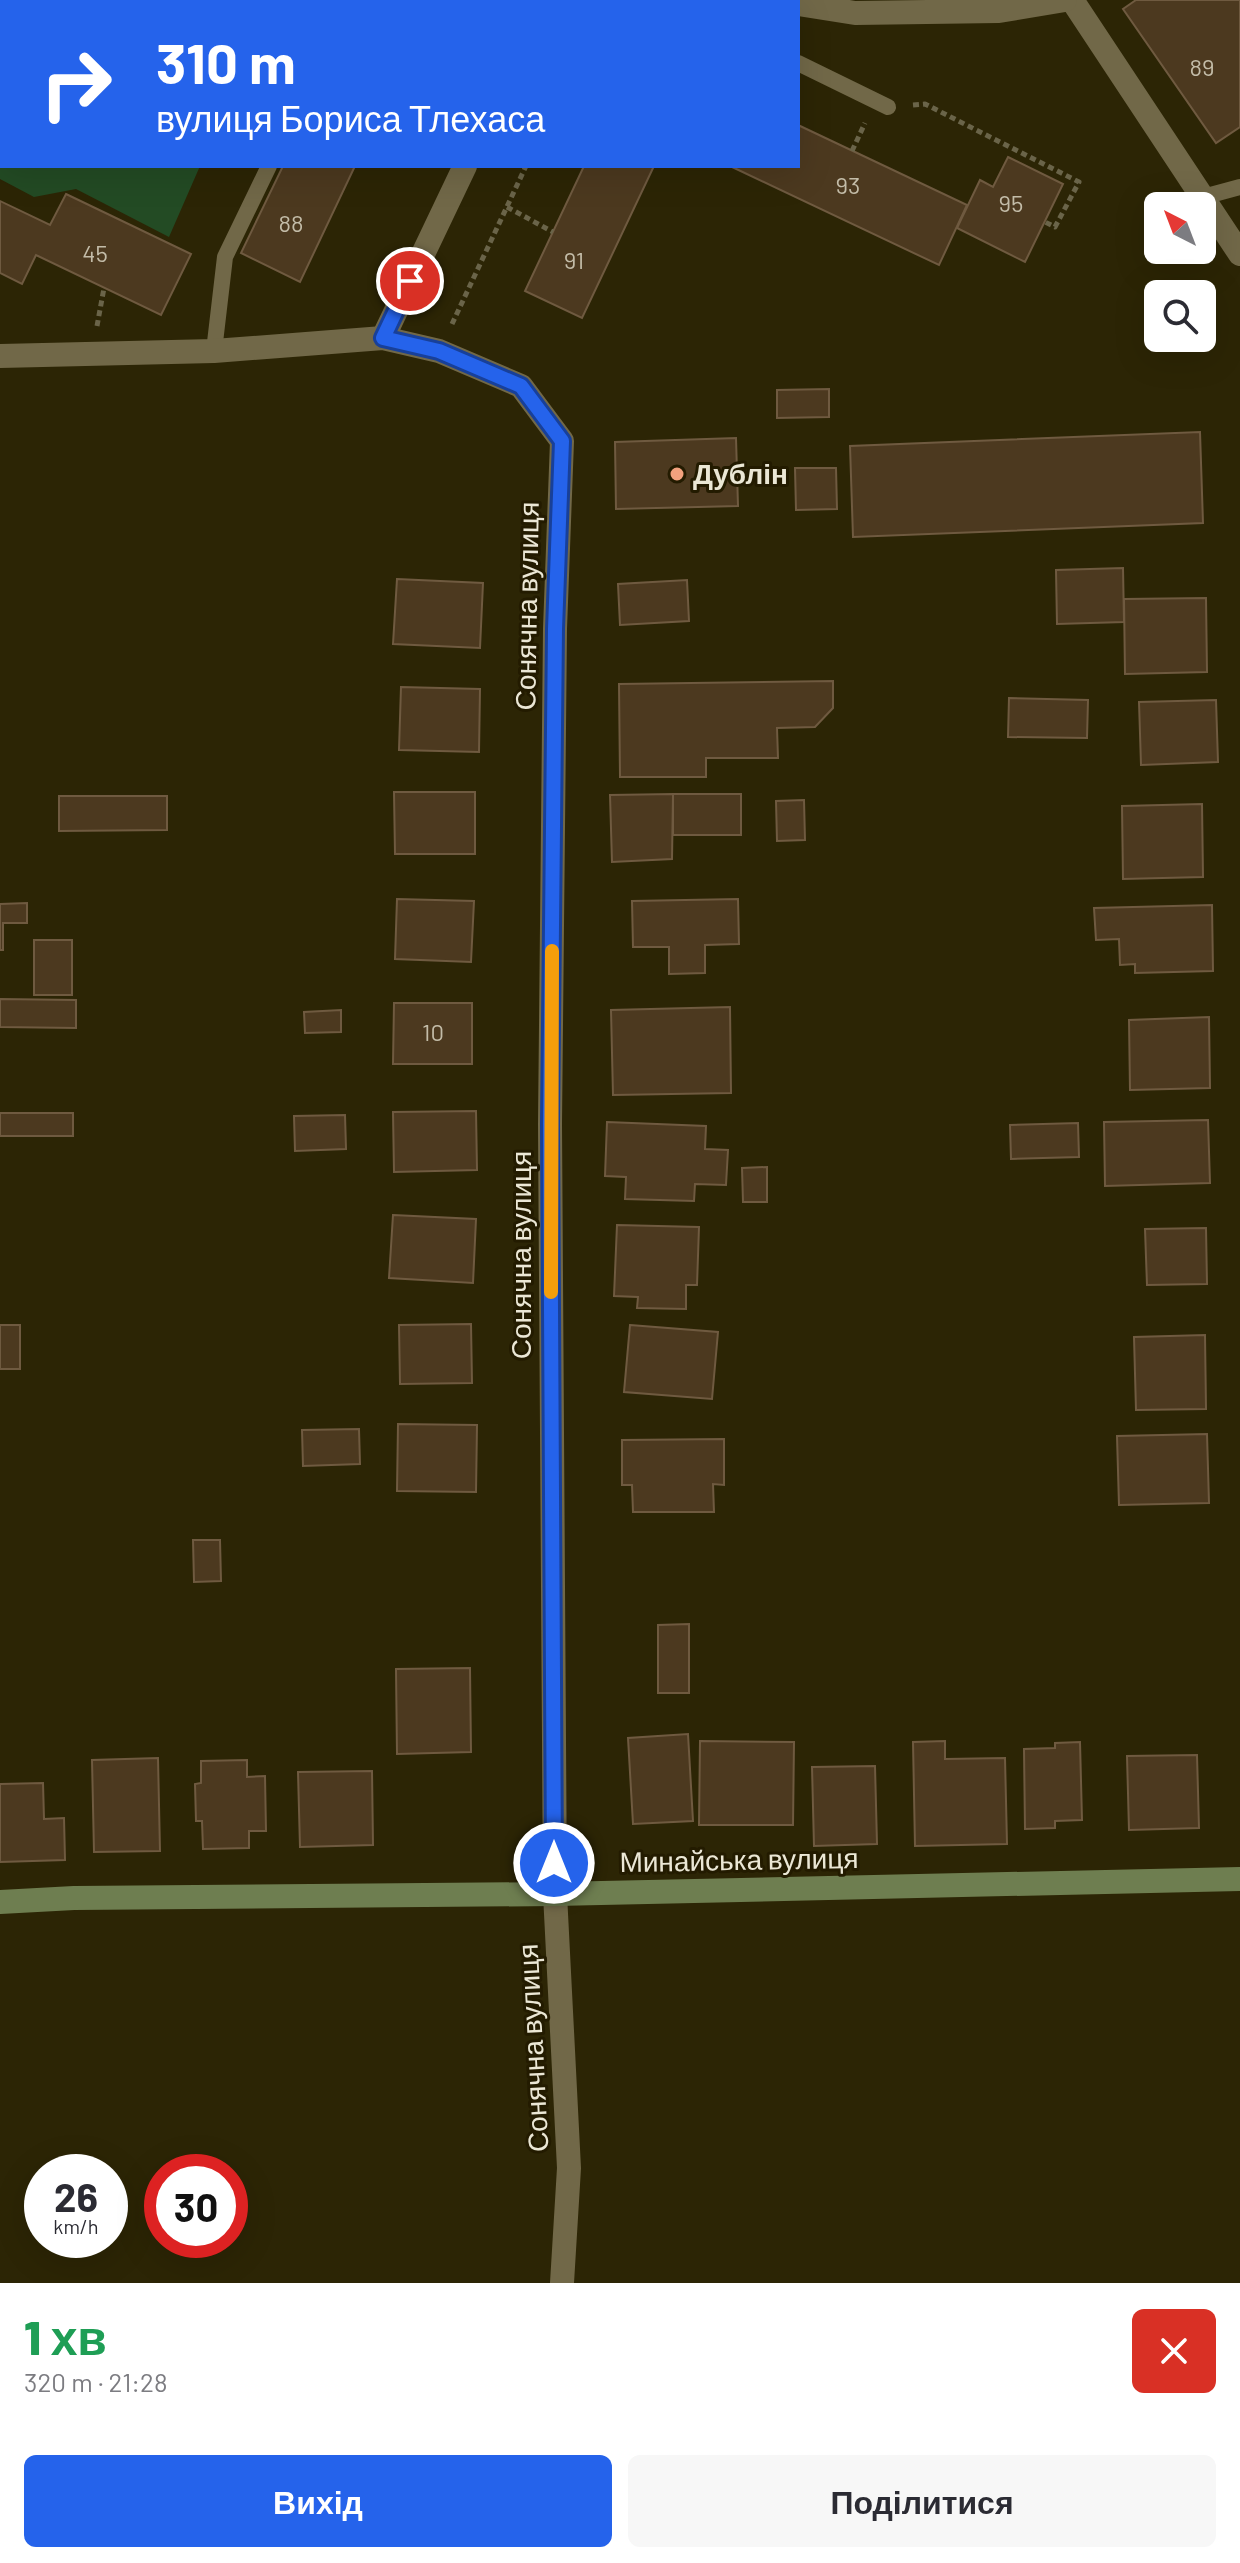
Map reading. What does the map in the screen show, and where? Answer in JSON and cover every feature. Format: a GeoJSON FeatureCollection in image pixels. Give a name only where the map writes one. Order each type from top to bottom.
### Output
{"type":"FeatureCollection","features":[{"type":"Feature","properties":{"kind":"street"},"geometry":{"type":"LineString","coordinates":[[800,4],[855,13],[999,11],[1065,0]]}},
{"type":"Feature","properties":{"kind":"street"},"geometry":{"type":"LineString","coordinates":[[1072,0],[1200,192]]}},
{"type":"Feature","properties":{"kind":"street"},"geometry":{"type":"LineString","coordinates":[[383,338],[464,168]]}},
{"type":"Feature","properties":{"kind":"street"},"geometry":{"type":"LineString","coordinates":[[1216,217],[1240,254]]}},
{"type":"Feature","properties":{"kind":"street","name":"Сонячна вулиця"},"geometry":{"type":"LineString","coordinates":[[0,356],[214,351],[383,338],[439,351],[521,386],[562,441],[555,629],[550,1124],[555,1894],[569,2168],[562,2283]]}},
{"type":"Feature","properties":{"kind":"street","name":"Минайська вулиця"},"geometry":{"type":"LineString","coordinates":[[0,1902],[74,1898],[555,1894],[1240,1879]]}},
{"type":"Feature","properties":{"kind":"lane"},"geometry":{"type":"LineString","coordinates":[[800,64],[888,107]]}},
{"type":"Feature","properties":{"kind":"lane"},"geometry":{"type":"LineString","coordinates":[[214,351],[225,257],[268,168]]}},
{"type":"Feature","properties":{"kind":"lane"},"geometry":{"type":"LineString","coordinates":[[1216,193],[1240,187]]}},
{"type":"Feature","properties":{"kind":"path"},"geometry":{"type":"LineString","coordinates":[[888,107],[925,104],[1079,182],[1055,227],[1045,222]]}},
{"type":"Feature","properties":{"kind":"path"},"geometry":{"type":"LineString","coordinates":[[439,351],[525,168]]}},
{"type":"Feature","properties":{"kind":"path"},"geometry":{"type":"LineString","coordinates":[[507,207],[553,232]]}},
{"type":"Feature","properties":{"kind":"green space"},"geometry":{"type":"Polygon","coordinates":[[[0,168],[199,168],[169,237],[76,189],[34,197],[0,179],[0,168]]]}},
{"type":"Feature","properties":{"kind":"building"},"geometry":{"type":"Polygon","coordinates":[[[1136,0],[1240,0],[1240,127],[1216,143],[1123,9],[1136,0]]]}},
{"type":"Feature","properties":{"kind":"building"},"geometry":{"type":"Polygon","coordinates":[[[800,126],[967,205],[939,265],[734,168],[800,168],[800,126]]]}},
{"type":"Feature","properties":{"kind":"building"},"geometry":{"type":"Polygon","coordinates":[[[1008,157],[1063,184],[1025,262],[957,228],[980,180],[993,187],[1008,157]]]}},
{"type":"Feature","properties":{"kind":"building"},"geometry":{"type":"Polygon","coordinates":[[[282,168],[354,168],[300,282],[241,253],[282,168]]]}},
{"type":"Feature","properties":{"kind":"building"},"geometry":{"type":"Polygon","coordinates":[[[583,168],[653,168],[582,318],[525,291],[583,168]]]}},
{"type":"Feature","properties":{"kind":"building"},"geometry":{"type":"Polygon","coordinates":[[[66,194],[191,254],[161,315],[36,255],[22,284],[0,273],[0,201],[50,225],[66,194]]]}},
{"type":"Feature","properties":{"kind":"building"},"geometry":{"type":"Polygon","coordinates":[[[829,389],[829,417],[777,418],[777,390],[829,389]]]}},
{"type":"Feature","properties":{"kind":"building"},"geometry":{"type":"Polygon","coordinates":[[[1200,432],[1203,523],[853,537],[850,446],[1200,432]]]}},
{"type":"Feature","properties":{"kind":"building","name":"Дублін"},"geometry":{"type":"Polygon","coordinates":[[[736,438],[738,506],[616,509],[615,442],[736,438]]]}},
{"type":"Feature","properties":{"kind":"building"},"geometry":{"type":"Polygon","coordinates":[[[795,468],[836,468],[837,509],[796,510],[795,468]]]}},
{"type":"Feature","properties":{"kind":"building"},"geometry":{"type":"Polygon","coordinates":[[[1123,568],[1124,622],[1057,624],[1056,570],[1123,568]]]}},
{"type":"Feature","properties":{"kind":"building"},"geometry":{"type":"Polygon","coordinates":[[[397,579],[483,583],[480,648],[393,644],[397,579]]]}},
{"type":"Feature","properties":{"kind":"building"},"geometry":{"type":"Polygon","coordinates":[[[687,580],[689,621],[620,625],[618,584],[687,580]]]}},
{"type":"Feature","properties":{"kind":"building"},"geometry":{"type":"Polygon","coordinates":[[[1206,598],[1207,672],[1125,674],[1124,599],[1206,598]]]}},
{"type":"Feature","properties":{"kind":"building"},"geometry":{"type":"Polygon","coordinates":[[[833,681],[833,708],[815,727],[777,728],[778,758],[706,758],[706,777],[620,777],[619,684],[833,681]]]}},
{"type":"Feature","properties":{"kind":"building"},"geometry":{"type":"Polygon","coordinates":[[[401,687],[480,689],[479,752],[399,750],[401,687]]]}},
{"type":"Feature","properties":{"kind":"building"},"geometry":{"type":"Polygon","coordinates":[[[1009,698],[1088,700],[1087,738],[1008,737],[1009,698]]]}},
{"type":"Feature","properties":{"kind":"building"},"geometry":{"type":"Polygon","coordinates":[[[1216,700],[1218,762],[1141,765],[1139,702],[1216,700]]]}},
{"type":"Feature","properties":{"kind":"building"},"geometry":{"type":"Polygon","coordinates":[[[394,792],[475,792],[475,854],[395,854],[394,792]]]}},
{"type":"Feature","properties":{"kind":"building"},"geometry":{"type":"Polygon","coordinates":[[[673,794],[672,859],[612,862],[610,795],[673,794]]]}},
{"type":"Feature","properties":{"kind":"building"},"geometry":{"type":"Polygon","coordinates":[[[673,794],[741,794],[741,835],[673,835],[673,794]]]}},
{"type":"Feature","properties":{"kind":"building"},"geometry":{"type":"Polygon","coordinates":[[[59,796],[167,796],[167,830],[59,831],[59,796]]]}},
{"type":"Feature","properties":{"kind":"building"},"geometry":{"type":"Polygon","coordinates":[[[804,800],[805,840],[777,841],[776,801],[804,800]]]}},
{"type":"Feature","properties":{"kind":"building"},"geometry":{"type":"Polygon","coordinates":[[[1202,804],[1203,877],[1123,879],[1122,806],[1202,804]]]}},
{"type":"Feature","properties":{"kind":"building"},"geometry":{"type":"Polygon","coordinates":[[[397,899],[474,901],[471,962],[395,959],[397,899]]]}},
{"type":"Feature","properties":{"kind":"building"},"geometry":{"type":"Polygon","coordinates":[[[738,899],[739,944],[705,945],[705,973],[669,974],[669,947],[633,947],[632,901],[738,899]]]}},
{"type":"Feature","properties":{"kind":"building"},"geometry":{"type":"Polygon","coordinates":[[[27,903],[27,923],[3,923],[3,950],[0,950],[0,904],[27,903]]]}},
{"type":"Feature","properties":{"kind":"building"},"geometry":{"type":"Polygon","coordinates":[[[1212,905],[1213,971],[1135,973],[1135,964],[1120,965],[1119,939],[1096,940],[1094,908],[1212,905]]]}},
{"type":"Feature","properties":{"kind":"building"},"geometry":{"type":"Polygon","coordinates":[[[34,940],[72,940],[72,995],[34,995],[34,940]]]}},
{"type":"Feature","properties":{"kind":"building"},"geometry":{"type":"Polygon","coordinates":[[[0,999],[76,1000],[76,1028],[0,1027],[0,999]]]}},
{"type":"Feature","properties":{"kind":"building"},"geometry":{"type":"Polygon","coordinates":[[[394,1003],[472,1003],[472,1064],[393,1064],[394,1003]]]}},
{"type":"Feature","properties":{"kind":"building"},"geometry":{"type":"Polygon","coordinates":[[[730,1007],[731,1093],[613,1095],[611,1010],[730,1007]]]}},
{"type":"Feature","properties":{"kind":"building"},"geometry":{"type":"Polygon","coordinates":[[[341,1010],[341,1032],[305,1033],[304,1012],[341,1010]]]}},
{"type":"Feature","properties":{"kind":"building"},"geometry":{"type":"Polygon","coordinates":[[[1209,1017],[1210,1088],[1130,1090],[1129,1020],[1209,1017]]]}},
{"type":"Feature","properties":{"kind":"building"},"geometry":{"type":"Polygon","coordinates":[[[476,1111],[477,1170],[394,1172],[393,1112],[476,1111]]]}},
{"type":"Feature","properties":{"kind":"building"},"geometry":{"type":"Polygon","coordinates":[[[0,1113],[73,1113],[73,1136],[0,1136],[0,1113]]]}},
{"type":"Feature","properties":{"kind":"building"},"geometry":{"type":"Polygon","coordinates":[[[345,1115],[346,1149],[295,1151],[294,1116],[345,1115]]]}},
{"type":"Feature","properties":{"kind":"building"},"geometry":{"type":"Polygon","coordinates":[[[1208,1120],[1210,1183],[1105,1186],[1104,1122],[1208,1120]]]}},
{"type":"Feature","properties":{"kind":"building"},"geometry":{"type":"Polygon","coordinates":[[[607,1122],[706,1126],[705,1149],[728,1150],[726,1185],[695,1184],[694,1201],[625,1199],[626,1177],[605,1176],[607,1122]]]}},
{"type":"Feature","properties":{"kind":"building"},"geometry":{"type":"Polygon","coordinates":[[[1078,1123],[1079,1157],[1011,1159],[1010,1125],[1078,1123]]]}},
{"type":"Feature","properties":{"kind":"building"},"geometry":{"type":"Polygon","coordinates":[[[767,1167],[767,1202],[743,1202],[742,1168],[767,1167]]]}},
{"type":"Feature","properties":{"kind":"building"},"geometry":{"type":"Polygon","coordinates":[[[393,1215],[476,1219],[473,1283],[389,1278],[393,1215]]]}},
{"type":"Feature","properties":{"kind":"building"},"geometry":{"type":"Polygon","coordinates":[[[617,1225],[699,1227],[697,1285],[686,1285],[686,1309],[637,1308],[638,1297],[614,1296],[617,1225]]]}},
{"type":"Feature","properties":{"kind":"building"},"geometry":{"type":"Polygon","coordinates":[[[1206,1228],[1207,1284],[1147,1285],[1145,1229],[1206,1228]]]}},
{"type":"Feature","properties":{"kind":"building"},"geometry":{"type":"Polygon","coordinates":[[[471,1324],[472,1383],[400,1384],[399,1325],[471,1324]]]}},
{"type":"Feature","properties":{"kind":"building"},"geometry":{"type":"Polygon","coordinates":[[[0,1325],[20,1325],[20,1369],[0,1369],[0,1325]]]}},
{"type":"Feature","properties":{"kind":"building"},"geometry":{"type":"Polygon","coordinates":[[[630,1325],[718,1332],[712,1399],[624,1392],[630,1325]]]}},
{"type":"Feature","properties":{"kind":"building"},"geometry":{"type":"Polygon","coordinates":[[[1205,1335],[1206,1409],[1136,1410],[1134,1337],[1205,1335]]]}},
{"type":"Feature","properties":{"kind":"building"},"geometry":{"type":"Polygon","coordinates":[[[398,1424],[477,1425],[476,1492],[397,1491],[398,1424]]]}},
{"type":"Feature","properties":{"kind":"building"},"geometry":{"type":"Polygon","coordinates":[[[359,1429],[360,1464],[303,1466],[302,1430],[359,1429]]]}},
{"type":"Feature","properties":{"kind":"building"},"geometry":{"type":"Polygon","coordinates":[[[1207,1434],[1209,1503],[1119,1505],[1117,1436],[1207,1434]]]}},
{"type":"Feature","properties":{"kind":"building"},"geometry":{"type":"Polygon","coordinates":[[[724,1439],[724,1485],[713,1484],[714,1512],[633,1512],[632,1485],[622,1485],[622,1440],[724,1439]]]}},
{"type":"Feature","properties":{"kind":"building"},"geometry":{"type":"Polygon","coordinates":[[[193,1540],[220,1540],[221,1581],[194,1582],[193,1540]]]}},
{"type":"Feature","properties":{"kind":"building"},"geometry":{"type":"Polygon","coordinates":[[[689,1624],[689,1693],[658,1693],[658,1625],[689,1624]]]}},
{"type":"Feature","properties":{"kind":"building"},"geometry":{"type":"Polygon","coordinates":[[[470,1668],[471,1752],[397,1754],[396,1669],[470,1668]]]}},
{"type":"Feature","properties":{"kind":"building"},"geometry":{"type":"Polygon","coordinates":[[[688,1734],[693,1821],[633,1824],[628,1738],[688,1734]]]}},
{"type":"Feature","properties":{"kind":"building"},"geometry":{"type":"Polygon","coordinates":[[[700,1741],[794,1742],[793,1825],[699,1825],[700,1741]]]}},
{"type":"Feature","properties":{"kind":"building"},"geometry":{"type":"Polygon","coordinates":[[[945,1741],[945,1759],[1005,1758],[1007,1844],[915,1846],[913,1742],[945,1741]]]}},
{"type":"Feature","properties":{"kind":"building"},"geometry":{"type":"Polygon","coordinates":[[[1080,1742],[1082,1820],[1055,1821],[1055,1828],[1025,1829],[1024,1749],[1055,1748],[1055,1743],[1080,1742]]]}},
{"type":"Feature","properties":{"kind":"building"},"geometry":{"type":"Polygon","coordinates":[[[1197,1755],[1199,1828],[1129,1830],[1127,1756],[1197,1755]]]}},
{"type":"Feature","properties":{"kind":"building"},"geometry":{"type":"Polygon","coordinates":[[[158,1758],[160,1851],[94,1852],[92,1760],[158,1758]]]}},
{"type":"Feature","properties":{"kind":"building"},"geometry":{"type":"Polygon","coordinates":[[[247,1760],[247,1777],[265,1776],[266,1831],[249,1831],[249,1848],[203,1849],[202,1821],[196,1821],[195,1784],[201,1783],[201,1761],[247,1760]]]}},
{"type":"Feature","properties":{"kind":"building"},"geometry":{"type":"Polygon","coordinates":[[[875,1766],[877,1844],[814,1846],[812,1767],[875,1766]]]}},
{"type":"Feature","properties":{"kind":"building"},"geometry":{"type":"Polygon","coordinates":[[[372,1771],[373,1845],[300,1847],[298,1772],[372,1771]]]}},
{"type":"Feature","properties":{"kind":"building"},"geometry":{"type":"Polygon","coordinates":[[[43,1783],[44,1819],[64,1818],[65,1860],[0,1862],[0,1784],[43,1783]]]}},
{"type":"Feature","properties":{"kind":"slow traffic"},"geometry":{"type":"LineString","coordinates":[[551,1292],[552,951]]}},
{"type":"Feature","properties":{"kind":"place","name":"Дублін"},"geometry":{"type":"Point","coordinates":[677,474]}},
{"type":"Feature","properties":{"kind":"route"},"geometry":{"type":"LineString","coordinates":[[410,281],[383,338],[439,351],[521,386],[562,441],[555,629],[550,1124],[554,1863]]}}]}
